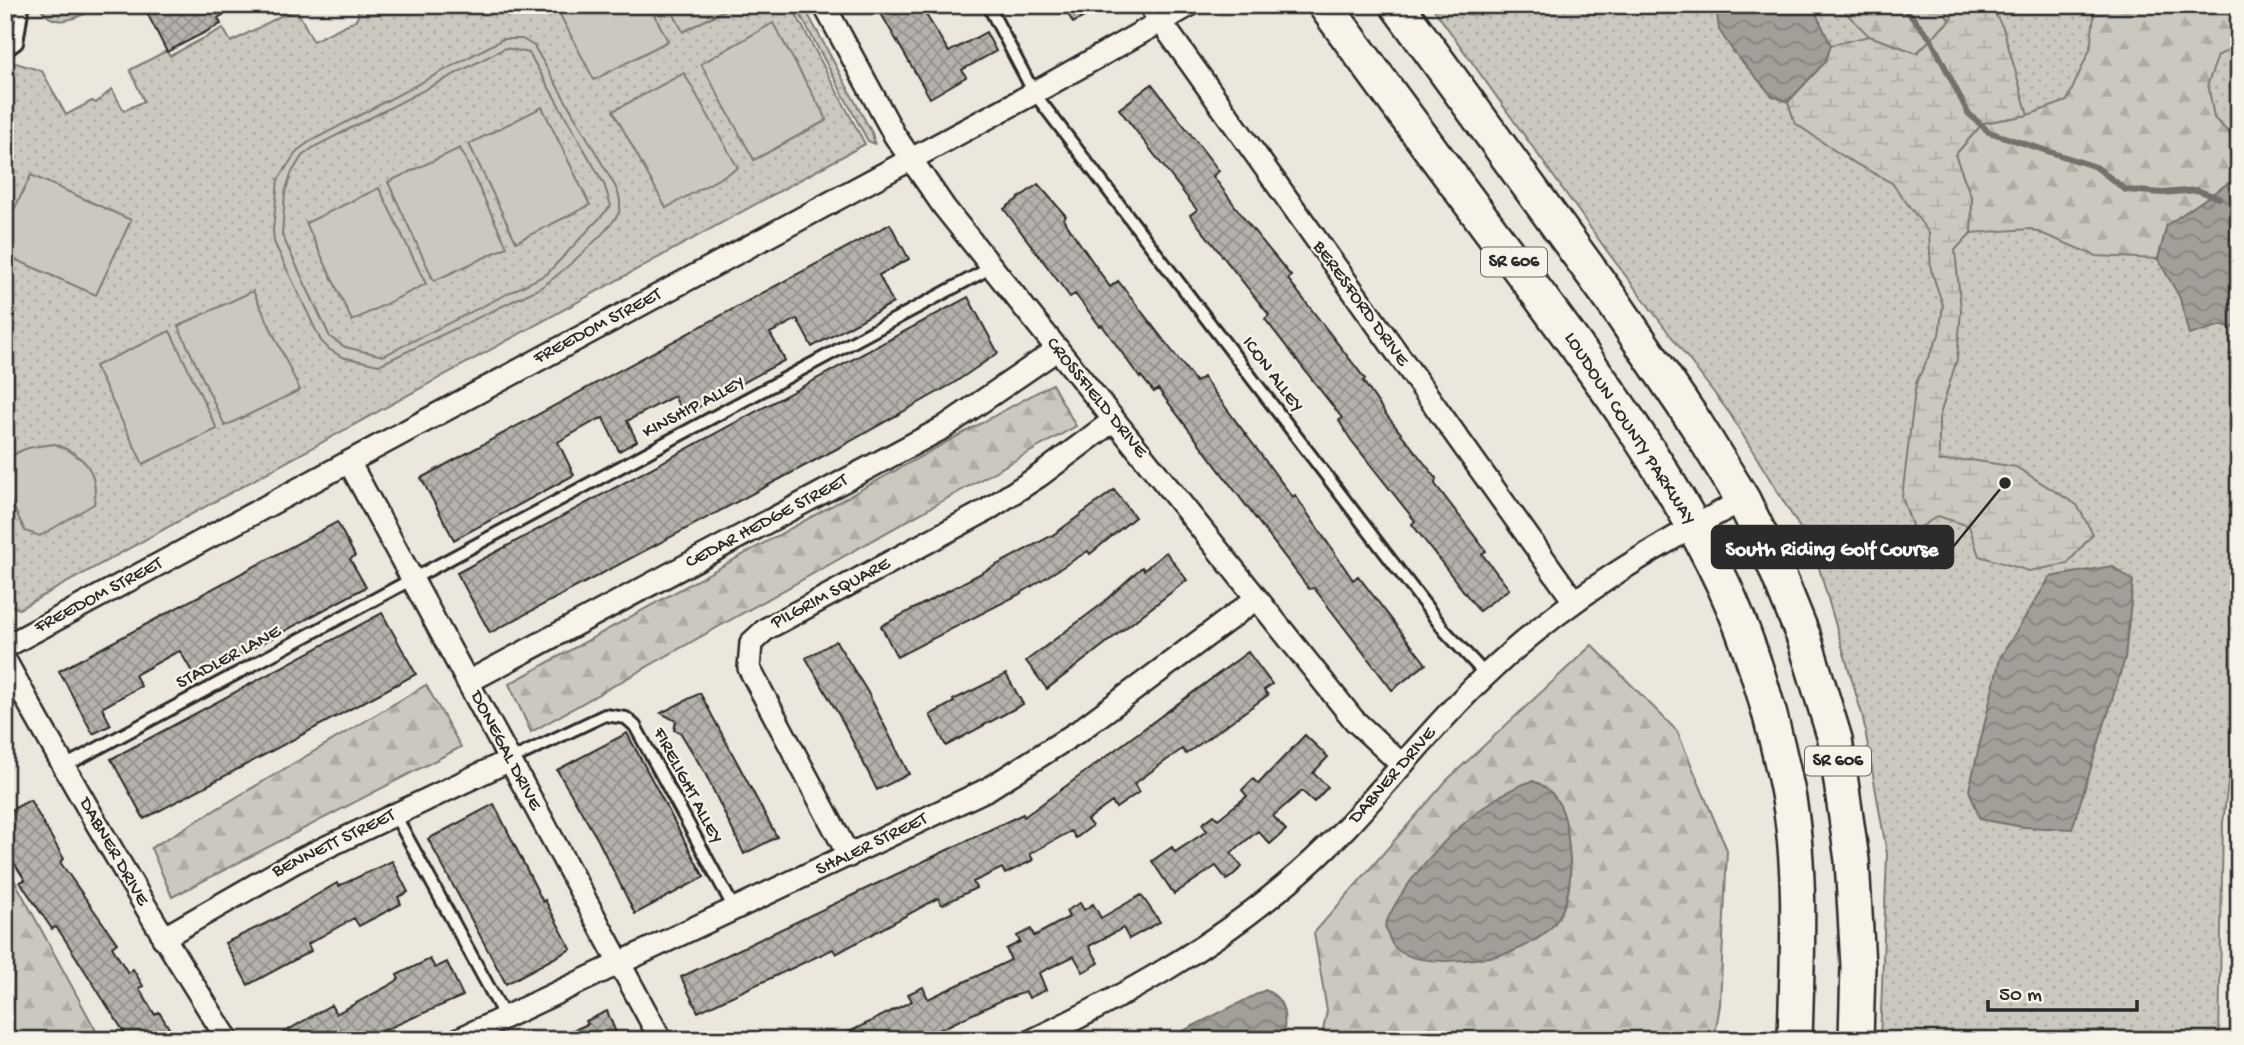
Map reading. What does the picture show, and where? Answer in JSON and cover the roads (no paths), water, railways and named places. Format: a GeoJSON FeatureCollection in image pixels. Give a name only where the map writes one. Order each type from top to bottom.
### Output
{"type":"FeatureCollection","features":[{"type":"Feature","properties":{"kind":"main road","name":"LOUDOUN COUNTY PARKWAY"},"geometry":{"type":"LineString","coordinates":[[1325,5],[1552,312],[1637,436],[1693,526],[1724,586],[1750,650],[1787,789],[1796,885],[1795,1040]]}},
{"type":"Feature","properties":{"kind":"main road","name":"SR 606"},"geometry":{"type":"LineString","coordinates":[[1397,5],[1616,306],[1743,500],[1804,638],[1835,739],[1852,860],[1857,966],[1856,1040]]}},
{"type":"Feature","properties":{"kind":"street","name":"CROSSFIELD DRIVE"},"geometry":{"type":"LineString","coordinates":[[824,5],[910,160],[992,267],[1354,720],[1402,765]]}},
{"type":"Feature","properties":{"kind":"street","name":"BERESFORD DRIVE"},"geometry":{"type":"LineString","coordinates":[[1149,5],[1574,601]]}},
{"type":"Feature","properties":{"kind":"street","name":"FREEDOM STREET"},"geometry":{"type":"LineString","coordinates":[[5,647],[1034,93],[1190,5]]}},
{"type":"Feature","properties":{"kind":"street","name":"CEDAR HEDGE STREET"},"geometry":{"type":"LineString","coordinates":[[468,682],[943,428],[1058,349]]}},
{"type":"Feature","properties":{"kind":"street","name":"PILGRIM SQUARE"},"geometry":{"type":"LineString","coordinates":[[849,856],[749,668],[751,643],[766,629],[986,510],[1039,476],[1114,420]]}},
{"type":"Feature","properties":{"kind":"street","name":"DONEGAL DRIVE"},"geometry":{"type":"LineString","coordinates":[[349,462],[661,1040]]}},
{"type":"Feature","properties":{"kind":"street","name":"DABNER DRIVE"},"geometry":{"type":"LineString","coordinates":[[1033,1040],[1118,999],[1227,932],[1334,841],[1486,675],[1574,601],[1623,567],[1743,500]]}},
{"type":"Feature","properties":{"kind":"street","name":"SHALER STREET"},"geometry":{"type":"LineString","coordinates":[[457,1040],[988,789],[1038,760],[1256,599]]}},
{"type":"Feature","properties":{"kind":"street","name":"DABNER DRIVE"},"geometry":{"type":"LineString","coordinates":[[5,660],[63,767],[163,938],[228,1040]]}},
{"type":"Feature","properties":{"kind":"street","name":"BENNETT STREET"},"geometry":{"type":"LineString","coordinates":[[163,938],[234,895],[510,760]]}},
{"type":"Feature","properties":{"kind":"lane"},"geometry":{"type":"LineString","coordinates":[[5,52],[17,43],[23,5]]}},
{"type":"Feature","properties":{"kind":"lane","name":"ICON ALLEY"},"geometry":{"type":"LineString","coordinates":[[988,5],[1034,93],[1446,631],[1486,675]]}},
{"type":"Feature","properties":{"kind":"lane","name":"KINSHIP ALLEY"},"geometry":{"type":"LineString","coordinates":[[412,579],[992,267]]}},
{"type":"Feature","properties":{"kind":"lane","name":"STADLER LANE"},"geometry":{"type":"LineString","coordinates":[[63,767],[412,579]]}},
{"type":"Feature","properties":{"kind":"lane","name":"FIRELIGHT ALLEY"},"geometry":{"type":"LineString","coordinates":[[510,760],[606,715],[626,718],[635,726],[735,910]]}},
{"type":"Feature","properties":{"kind":"lane"},"geometry":{"type":"LineString","coordinates":[[395,814],[505,1017]]}},
{"type":"Feature","properties":{"kind":"water"},"geometry":{"type":"Polygon","coordinates":[[[1716,5],[1812,5],[1831,45],[1825,62],[1788,102],[1772,96],[1733,51],[1719,30],[1716,5]]]}},
{"type":"Feature","properties":{"kind":"water"},"geometry":{"type":"Polygon","coordinates":[[[2239,176],[2239,329],[2222,325],[2189,335],[2180,298],[2158,259],[2167,225],[2239,176]]]}},
{"type":"Feature","properties":{"kind":"water"},"geometry":{"type":"Polygon","coordinates":[[[2112,566],[2133,581],[2125,658],[2072,829],[2023,827],[1980,819],[1969,790],[2000,658],[2050,577],[2112,566]]]}},
{"type":"Feature","properties":{"kind":"water"},"geometry":{"type":"Polygon","coordinates":[[[1533,781],[1547,789],[1557,800],[1567,830],[1569,889],[1555,923],[1529,944],[1499,955],[1449,961],[1416,958],[1402,953],[1393,945],[1385,926],[1408,884],[1446,840],[1468,820],[1491,802],[1533,781]]]}},
{"type":"Feature","properties":{"kind":"water"},"geometry":{"type":"Polygon","coordinates":[[[1265,990],[1281,1004],[1285,1024],[1283,1040],[1165,1040],[1265,990]]]}},
{"type":"Feature","properties":{"kind":"waterway"},"geometry":{"type":"LineString","coordinates":[[1902,5],[1931,39],[1968,113],[1989,132],[2096,167],[2126,190],[2163,193],[2197,190],[2219,198]]}},
{"type":"Feature","properties":{"kind":"place","name":"South Riding Golf Course"},"geometry":{"type":"Point","coordinates":[2005,483]}}]}
